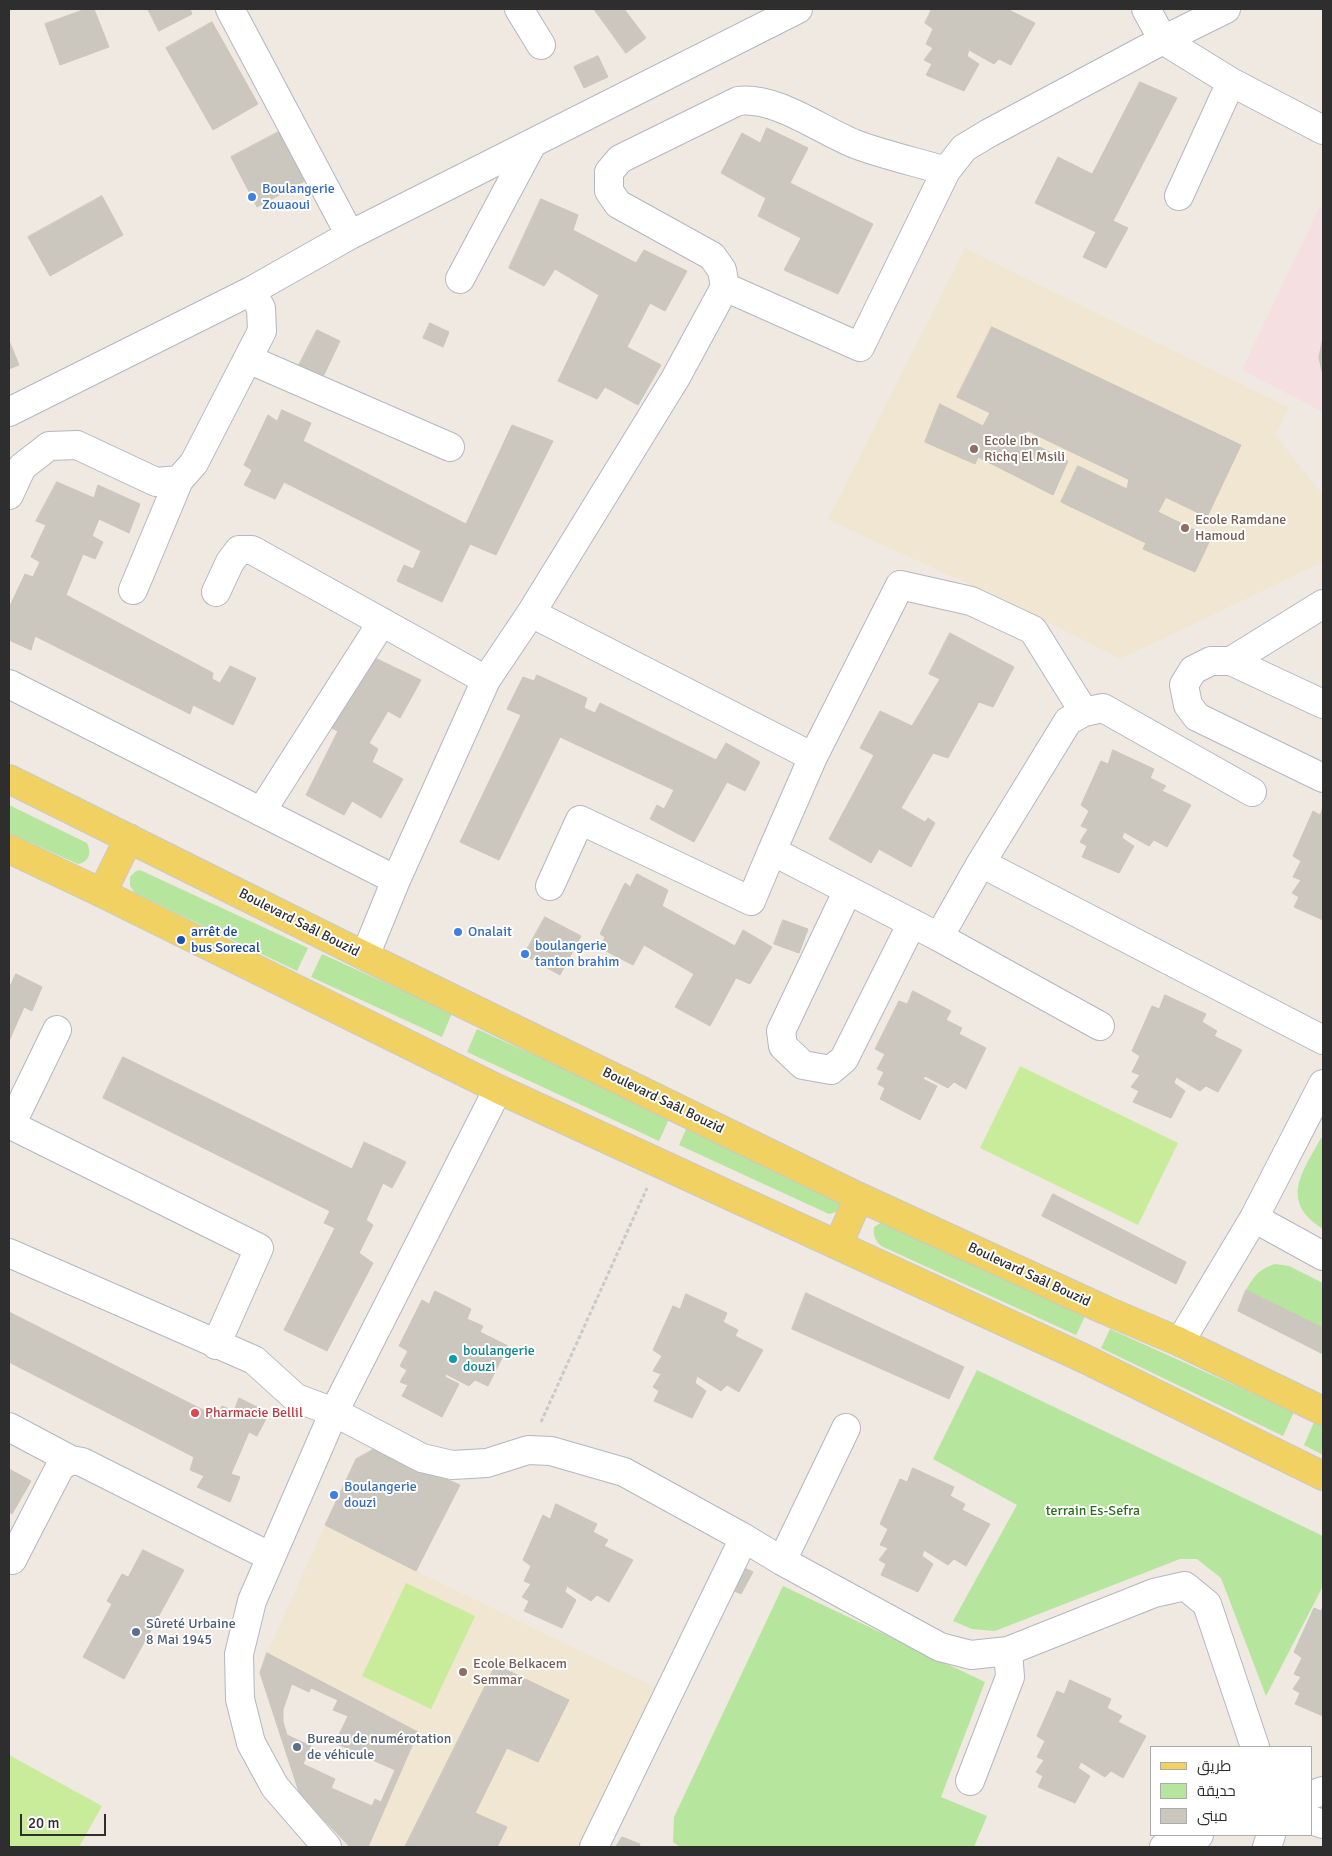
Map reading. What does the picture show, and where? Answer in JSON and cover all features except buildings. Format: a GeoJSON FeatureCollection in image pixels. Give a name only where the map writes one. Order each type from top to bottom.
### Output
{"type":"FeatureCollection","features":[{"type":"Feature","properties":{"kind":"main road","name":"Boulevard Saâl Bouzid"},"geometry":{"type":"LineString","coordinates":[[9,779],[365,956],[859,1197],[1105,1310],[1180,1342],[1323,1411]]}},
{"type":"Feature","properties":{"kind":"main road"},"geometry":{"type":"LineString","coordinates":[[102,893],[129,838]]}},
{"type":"Feature","properties":{"kind":"main road"},"geometry":{"type":"LineString","coordinates":[[9,849],[498,1089],[1084,1358],[1323,1476]]}},
{"type":"Feature","properties":{"kind":"main road"},"geometry":{"type":"LineString","coordinates":[[838,1245],[859,1197]]}},
{"type":"Feature","properties":{"kind":"street"},"geometry":{"type":"LineString","coordinates":[[230,9],[350,235]]}},
{"type":"Feature","properties":{"kind":"street"},"geometry":{"type":"LineString","coordinates":[[519,9],[541,45]]}},
{"type":"Feature","properties":{"kind":"street"},"geometry":{"type":"LineString","coordinates":[[9,412],[252,291],[350,235],[798,9]]}},
{"type":"Feature","properties":{"kind":"street"},"geometry":{"type":"LineString","coordinates":[[1146,9],[1163,40],[1231,82],[1323,130]]}},
{"type":"Feature","properties":{"kind":"street"},"geometry":{"type":"LineString","coordinates":[[726,287],[860,347],[946,171],[964,148],[989,132],[1163,40],[1226,9]]}},
{"type":"Feature","properties":{"kind":"street"},"geometry":{"type":"LineString","coordinates":[[1179,196],[1231,82]]}},
{"type":"Feature","properties":{"kind":"street"},"geometry":{"type":"LineString","coordinates":[[365,956],[396,880],[486,680],[531,613],[675,379],[726,287],[722,270],[712,256],[618,204],[609,191],[609,172],[620,159],[738,101],[751,99],[768,103],[854,144],[946,171]]}},
{"type":"Feature","properties":{"kind":"street"},"geometry":{"type":"LineString","coordinates":[[460,279],[532,144]]}},
{"type":"Feature","properties":{"kind":"street"},"geometry":{"type":"LineString","coordinates":[[133,590],[179,480],[194,463],[262,331],[261,308],[252,291]]}},
{"type":"Feature","properties":{"kind":"street"},"geometry":{"type":"LineString","coordinates":[[248,359],[450,447]]}},
{"type":"Feature","properties":{"kind":"street"},"geometry":{"type":"LineString","coordinates":[[9,495],[22,467],[49,446],[77,445],[156,482],[179,480]]}},
{"type":"Feature","properties":{"kind":"street"},"geometry":{"type":"LineString","coordinates":[[216,592],[230,562],[239,550],[252,550],[486,680]]}},
{"type":"Feature","properties":{"kind":"street"},"geometry":{"type":"LineString","coordinates":[[550,886],[580,820],[751,901],[814,757],[900,585],[971,601],[1033,630],[1084,712]]}},
{"type":"Feature","properties":{"kind":"street"},"geometry":{"type":"LineString","coordinates":[[1231,661],[1323,604]]}},
{"type":"Feature","properties":{"kind":"street"},"geometry":{"type":"LineString","coordinates":[[531,613],[814,757]]}},
{"type":"Feature","properties":{"kind":"street"},"geometry":{"type":"LineString","coordinates":[[261,812],[382,622]]}},
{"type":"Feature","properties":{"kind":"street"},"geometry":{"type":"LineString","coordinates":[[1323,704],[1231,661],[1210,661],[1193,670],[1184,685],[1188,706],[1197,717],[1323,778]]}},
{"type":"Feature","properties":{"kind":"street"},"geometry":{"type":"LineString","coordinates":[[9,684],[396,880]]}},
{"type":"Feature","properties":{"kind":"street"},"geometry":{"type":"LineString","coordinates":[[939,937],[981,863],[1068,721],[1084,712],[1103,708],[1252,792]]}},
{"type":"Feature","properties":{"kind":"street"},"geometry":{"type":"LineString","coordinates":[[772,852],[939,937],[1100,1026]]}},
{"type":"Feature","properties":{"kind":"street"},"geometry":{"type":"LineString","coordinates":[[981,863],[1323,1040]]}},
{"type":"Feature","properties":{"kind":"street"},"geometry":{"type":"LineString","coordinates":[[848,890],[781,1031],[782,1046],[803,1065],[831,1070],[844,1059],[912,923]]}},
{"type":"Feature","properties":{"kind":"street"},"geometry":{"type":"LineString","coordinates":[[57,1030],[10,1124],[259,1248],[216,1344]]}},
{"type":"Feature","properties":{"kind":"street"},"geometry":{"type":"LineString","coordinates":[[1180,1342],[1254,1218],[1323,1084]]}},
{"type":"Feature","properties":{"kind":"street"},"geometry":{"type":"LineString","coordinates":[[327,1847],[275,1787],[251,1743],[240,1699],[239,1654],[252,1601],[334,1412],[498,1089]]}},
{"type":"Feature","properties":{"kind":"street"},"geometry":{"type":"LineString","coordinates":[[1254,1218],[1323,1256]]}},
{"type":"Feature","properties":{"kind":"street"},"geometry":{"type":"LineString","coordinates":[[9,1252],[254,1360],[296,1398],[334,1412],[422,1458],[452,1465],[487,1463],[528,1450],[551,1450],[624,1472],[940,1647],[971,1655],[1008,1651],[1154,1592],[1185,1586],[1207,1604],[1255,1746]]}},
{"type":"Feature","properties":{"kind":"street"},"geometry":{"type":"LineString","coordinates":[[9,1427],[71,1460],[82,1462],[271,1557]]}},
{"type":"Feature","properties":{"kind":"street"},"geometry":{"type":"LineString","coordinates":[[782,1561],[846,1428]]}},
{"type":"Feature","properties":{"kind":"street"},"geometry":{"type":"LineString","coordinates":[[9,1558],[12,1560],[60,1467],[71,1460]]}},
{"type":"Feature","properties":{"kind":"street"},"geometry":{"type":"LineString","coordinates":[[594,1847],[744,1538]]}},
{"type":"Feature","properties":{"kind":"street"},"geometry":{"type":"LineString","coordinates":[[970,1780],[1010,1676],[1008,1651]]}},
{"type":"Feature","properties":{"kind":"street"},"geometry":{"type":"LineString","coordinates":[[1164,1847],[1196,1836]]}},
{"type":"Feature","properties":{"kind":"path"},"geometry":{"type":"LineString","coordinates":[[528,1450],[659,1162]]}},
{"type":"Feature","properties":{"kind":"shaded area"},"geometry":{"type":"Polygon","coordinates":[[[1319,208],[1323,210],[1323,412],[1242,370],[1319,208]]]}},
{"type":"Feature","properties":{"kind":"shaded area"},"geometry":{"type":"Polygon","coordinates":[[[965,248],[1289,408],[1275,435],[1323,495],[1323,562],[1120,659],[1011,603],[828,519],[965,248]]]}},
{"type":"Feature","properties":{"kind":"shaded area","name":"Ecole Belkacem Semmar"},"geometry":{"type":"Polygon","coordinates":[[[325,1525],[661,1690],[584,1847],[368,1847],[417,1732],[267,1653],[325,1525]]]}},
{"type":"Feature","properties":{"kind":"green space"},"geometry":{"type":"Polygon","coordinates":[[[9,805],[87,843],[89,854],[87,859],[78,864],[9,833],[9,805]]]}},
{"type":"Feature","properties":{"kind":"green space"},"geometry":{"type":"Polygon","coordinates":[[[140,870],[308,948],[297,971],[135,893],[130,886],[130,877],[140,870]]]}},
{"type":"Feature","properties":{"kind":"green space"},"geometry":{"type":"Polygon","coordinates":[[[322,954],[452,1013],[442,1037],[311,977],[322,954]]]}},
{"type":"Feature","properties":{"kind":"green space"},"geometry":{"type":"Polygon","coordinates":[[[477,1029],[670,1117],[659,1141],[467,1052],[477,1029]]]}},
{"type":"Feature","properties":{"kind":"green space"},"geometry":{"type":"Polygon","coordinates":[[[1020,1066],[1178,1143],[1138,1225],[980,1148],[1020,1066]]]}},
{"type":"Feature","properties":{"kind":"green space"},"geometry":{"type":"Polygon","coordinates":[[[688,1125],[842,1200],[840,1208],[829,1214],[679,1145],[688,1125]]]}},
{"type":"Feature","properties":{"kind":"green space"},"geometry":{"type":"Polygon","coordinates":[[[1321,1138],[1323,1139],[1323,1229],[1301,1208],[1298,1197],[1298,1186],[1302,1175],[1321,1138]]]}},
{"type":"Feature","properties":{"kind":"green space"},"geometry":{"type":"Polygon","coordinates":[[[882,1222],[1086,1314],[1076,1335],[881,1246],[875,1237],[874,1227],[882,1222]]]}},
{"type":"Feature","properties":{"kind":"green space"},"geometry":{"type":"Polygon","coordinates":[[[1275,1264],[1289,1266],[1323,1283],[1323,1328],[1246,1290],[1258,1274],[1265,1268],[1275,1264]]]}},
{"type":"Feature","properties":{"kind":"green space"},"geometry":{"type":"Polygon","coordinates":[[[1110,1329],[1294,1412],[1283,1436],[1101,1348],[1110,1329]]]}},
{"type":"Feature","properties":{"kind":"green space","name":"terrain Es-Sefra"},"geometry":{"type":"Polygon","coordinates":[[[977,1370],[1323,1536],[1323,1586],[1266,1696],[1221,1578],[1197,1559],[1180,1559],[995,1631],[972,1629],[953,1621],[1017,1505],[933,1459],[977,1370]]]}},
{"type":"Feature","properties":{"kind":"green space"},"geometry":{"type":"Polygon","coordinates":[[[1315,1420],[1323,1425],[1323,1455],[1304,1445],[1315,1420]]]}},
{"type":"Feature","properties":{"kind":"green space"},"geometry":{"type":"Polygon","coordinates":[[[406,1583],[475,1616],[431,1709],[362,1676],[406,1583]]]}},
{"type":"Feature","properties":{"kind":"green space"},"geometry":{"type":"Polygon","coordinates":[[[783,1586],[985,1682],[941,1797],[987,1816],[974,1847],[680,1847],[673,1842],[674,1817],[783,1586]]]}},
{"type":"Feature","properties":{"kind":"green space"},"geometry":{"type":"Polygon","coordinates":[[[9,1755],[102,1806],[79,1847],[9,1847],[9,1755]]]}},
{"type":"Feature","properties":{"kind":"place","name":"Boulangerie Zouaoui"},"geometry":{"type":"Point","coordinates":[252,197]}},
{"type":"Feature","properties":{"kind":"place","name":"Ecole Ibn Richq El Msili"},"geometry":{"type":"Point","coordinates":[974,449]}},
{"type":"Feature","properties":{"kind":"place","name":"Ecole Ramdane Hamoud"},"geometry":{"type":"Point","coordinates":[1185,528]}},
{"type":"Feature","properties":{"kind":"place","name":"Onalait"},"geometry":{"type":"Point","coordinates":[458,932]}},
{"type":"Feature","properties":{"kind":"place","name":"arrêt de bus Sorecal"},"geometry":{"type":"Point","coordinates":[181,940]}},
{"type":"Feature","properties":{"kind":"place","name":"boulangerie tanton brahim"},"geometry":{"type":"Point","coordinates":[525,954]}},
{"type":"Feature","properties":{"kind":"place","name":"boulangerie douzi"},"geometry":{"type":"Point","coordinates":[453,1359]}},
{"type":"Feature","properties":{"kind":"place","name":"Pharmacie Bellil"},"geometry":{"type":"Point","coordinates":[195,1413]}},
{"type":"Feature","properties":{"kind":"place","name":"Boulangerie douzi"},"geometry":{"type":"Point","coordinates":[334,1495]}},
{"type":"Feature","properties":{"kind":"place","name":"Sûreté Urbaine 8 Mai 1945"},"geometry":{"type":"Point","coordinates":[136,1632]}},
{"type":"Feature","properties":{"kind":"place","name":"Ecole Belkacem Semmar"},"geometry":{"type":"Point","coordinates":[463,1672]}},
{"type":"Feature","properties":{"kind":"place","name":"Bureau de numérotation de véhicule"},"geometry":{"type":"Point","coordinates":[297,1747]}}]}
